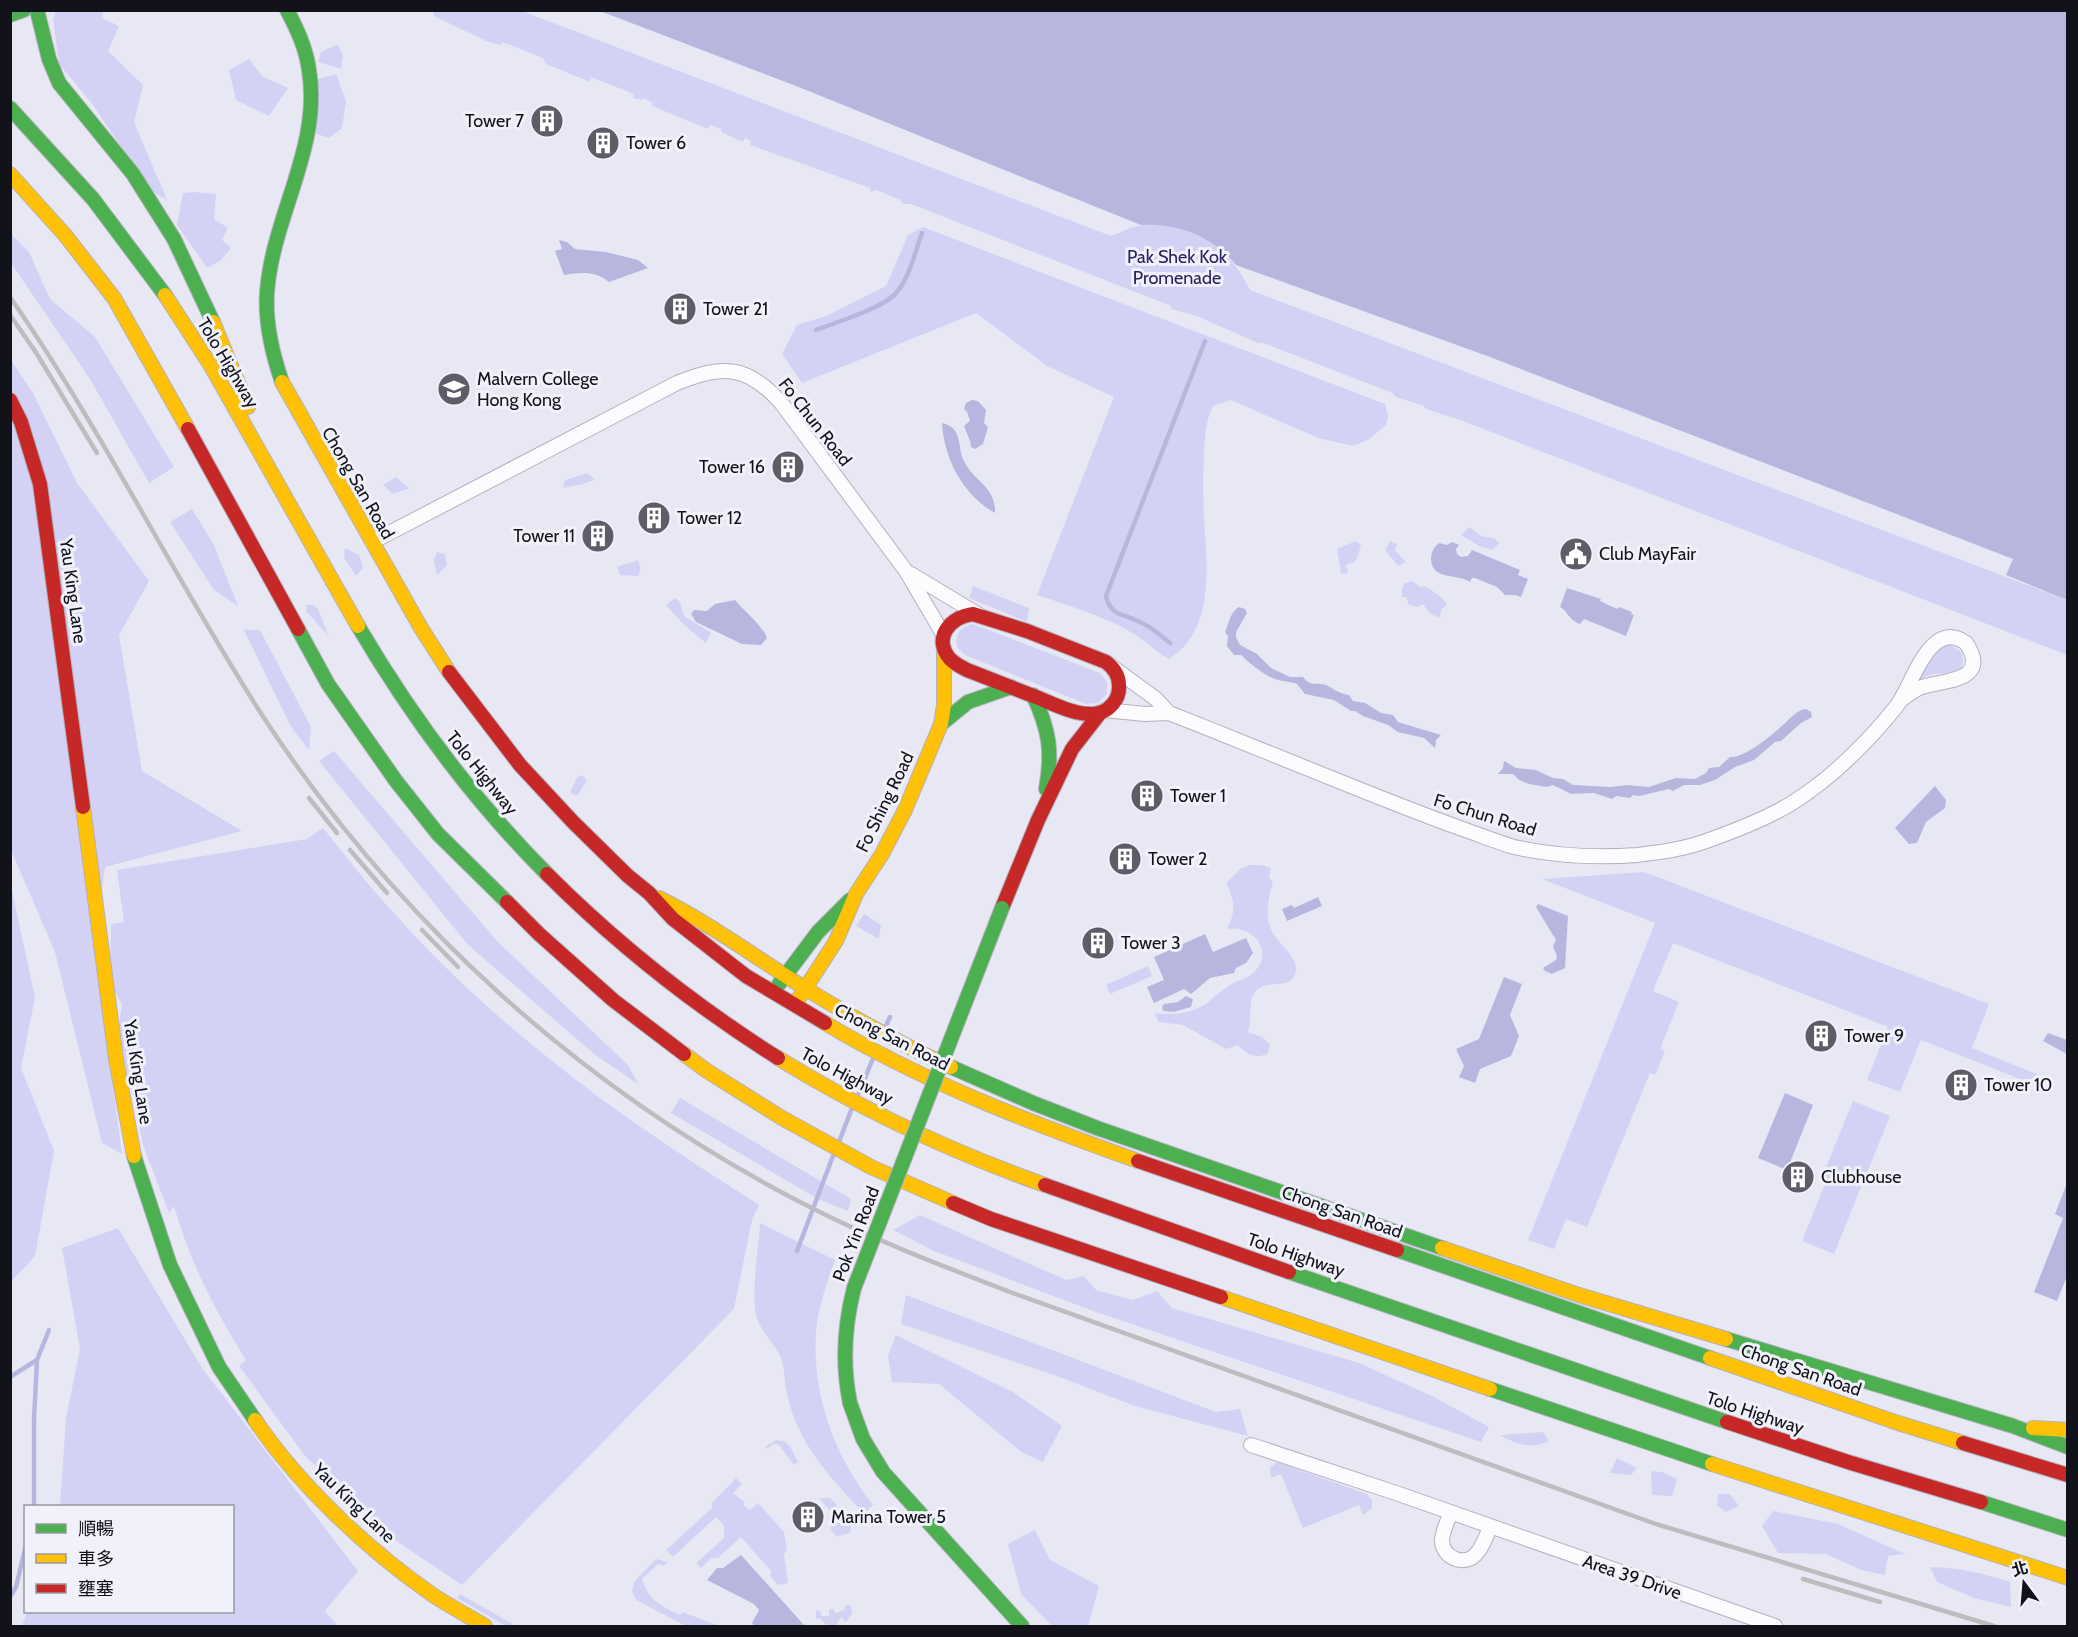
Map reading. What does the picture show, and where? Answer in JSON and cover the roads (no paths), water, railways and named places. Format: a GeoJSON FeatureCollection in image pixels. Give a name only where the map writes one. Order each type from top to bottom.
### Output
{"type":"FeatureCollection","features":[{"type":"Feature","properties":{"kind":"main road"},"geometry":{"type":"LineString","coordinates":[[10,15],[24,10]]}},
{"type":"Feature","properties":{"kind":"main road"},"geometry":{"type":"LineString","coordinates":[[37,10],[49,59],[62,89],[133,174],[180,249],[244,395],[269,470]]}},
{"type":"Feature","properties":{"kind":"main road","name":"Chong San Road"},"geometry":{"type":"LineString","coordinates":[[287,10],[303,41],[312,99],[302,161],[280,229],[269,273],[268,334],[276,367],[286,392],[421,628],[458,686],[520,765],[628,876],[650,893],[681,909],[805,988],[918,1052],[1033,1104],[1568,1291],[2013,1426],[2067,1447]]}},
{"type":"Feature","properties":{"kind":"main road","name":"Tolo Highway"},"geometry":{"type":"LineString","coordinates":[[10,108],[85,187],[146,267],[201,351],[395,689],[470,790],[557,887],[644,963],[735,1032],[806,1075],[890,1120],[1005,1170],[1284,1270],[1697,1413],[2067,1530]]}},
{"type":"Feature","properties":{"kind":"main road"},"geometry":{"type":"LineString","coordinates":[[10,174],[65,235],[114,298],[170,395],[328,684],[396,781],[438,834],[524,920],[612,1000],[707,1071],[782,1118],[871,1167],[991,1219],[1687,1456],[2067,1578]]}},
{"type":"Feature","properties":{"kind":"main road","name":"Yau King Lane"},"geometry":{"type":"LineString","coordinates":[[10,400],[21,422],[40,484],[118,1070],[139,1175],[170,1265],[219,1367],[240,1400],[287,1462],[340,1519],[369,1546],[431,1594],[485,1626]]}},
{"type":"Feature","properties":{"kind":"main road"},"geometry":{"type":"LineString","coordinates":[[944,649],[944,634],[948,625],[955,618],[967,614],[980,615]]}},
{"type":"Feature","properties":{"kind":"main road","name":"Fo Chun Road"},"geometry":{"type":"LineString","coordinates":[[980,615],[1102,660]]}},
{"type":"Feature","properties":{"kind":"main road","name":"Fo Chun Road"},"geometry":{"type":"LineString","coordinates":[[944,649],[949,658],[966,670],[1076,712],[1093,714],[1102,712]]}},
{"type":"Feature","properties":{"kind":"main road","name":"Fo Shing Road"},"geometry":{"type":"LineString","coordinates":[[794,1006],[836,942],[856,894],[882,854],[905,810],[941,724],[944,705],[944,649]]}},
{"type":"Feature","properties":{"kind":"main road"},"geometry":{"type":"LineString","coordinates":[[1102,660],[1116,672],[1119,685],[1116,699],[1102,712]]}},
{"type":"Feature","properties":{"kind":"main road","name":"Fo Shing Road"},"geometry":{"type":"LineString","coordinates":[[941,724],[968,702],[1011,687]]}},
{"type":"Feature","properties":{"kind":"main road","name":"Pok Yin Road"},"geometry":{"type":"LineString","coordinates":[[1033,696],[1044,718],[1051,746],[1047,787],[1038,820]]}},
{"type":"Feature","properties":{"kind":"main road","name":"Pok Yin Road"},"geometry":{"type":"LineString","coordinates":[[1022,1626],[888,1480],[863,1439],[850,1402],[843,1357],[847,1312],[854,1288],[1002,908],[1038,820],[1072,749],[1102,712]]}},
{"type":"Feature","properties":{"kind":"main road","name":"Chong San Road"},"geometry":{"type":"LineString","coordinates":[[650,893],[673,919],[746,976],[835,1031],[911,1070],[1028,1121],[1898,1423],[2067,1475]]}},
{"type":"Feature","properties":{"kind":"main road","name":"Fo Shing Road"},"geometry":{"type":"LineString","coordinates":[[773,993],[818,932],[856,894]]}},
{"type":"Feature","properties":{"kind":"main road"},"geometry":{"type":"LineString","coordinates":[[2013,1426],[2067,1430]]}},
{"type":"Feature","properties":{"kind":"street","name":"Fo Chun Road"},"geometry":{"type":"LineString","coordinates":[[372,542],[677,383],[715,371],[737,371],[755,379],[769,389],[782,404],[906,571],[944,634]]}},
{"type":"Feature","properties":{"kind":"street","name":"Fo Chun Road"},"geometry":{"type":"LineString","coordinates":[[906,571],[980,615]]}},
{"type":"Feature","properties":{"kind":"street","name":"Fo Chun Road"},"geometry":{"type":"LineString","coordinates":[[1102,712],[1169,713],[1433,819],[1512,846],[1560,855],[1609,857],[1657,853],[1705,842],[1758,821],[1791,804],[1821,783],[1868,740],[1901,700],[1932,646],[1946,637],[1954,637],[1966,643],[1972,659],[1971,666],[1965,675],[1958,680],[1921,688],[1901,700]]}},
{"type":"Feature","properties":{"kind":"street","name":"Fo Chun Road"},"geometry":{"type":"LineString","coordinates":[[1102,660],[1156,699],[1169,713]]}},
{"type":"Feature","properties":{"kind":"street","name":"Area 39 Drive"},"geometry":{"type":"LineString","coordinates":[[1251,1445],[1774,1626]]}},
{"type":"Feature","properties":{"kind":"street"},"geometry":{"type":"LineString","coordinates":[[1450,1514],[1443,1531],[1442,1544],[1444,1550],[1454,1559],[1466,1560],[1477,1554],[1490,1527]]}},
{"type":"Feature","properties":{"kind":"waterway"},"geometry":{"type":"LineString","coordinates":[[816,330],[882,304],[896,293],[909,272],[922,233]]}},
{"type":"Feature","properties":{"kind":"waterway"},"geometry":{"type":"LineString","coordinates":[[1170,643],[1146,625],[1115,611],[1111,608],[1106,596],[1205,341]]}},
{"type":"Feature","properties":{"kind":"waterway"},"geometry":{"type":"LineString","coordinates":[[885,1028],[890,1017]]}},
{"type":"Feature","properties":{"kind":"waterway"},"geometry":{"type":"LineString","coordinates":[[858,1095],[874,1056]]}},
{"type":"Feature","properties":{"kind":"waterway"},"geometry":{"type":"LineString","coordinates":[[839,1142],[852,1108]]}},
{"type":"Feature","properties":{"kind":"waterway"},"geometry":{"type":"LineString","coordinates":[[797,1251],[833,1156]]}},
{"type":"Feature","properties":{"kind":"waterway"},"geometry":{"type":"LineString","coordinates":[[10,1377],[37,1360],[49,1330]]}},
{"type":"Feature","properties":{"kind":"waterway"},"geometry":{"type":"LineString","coordinates":[[34,1505],[37,1360]]}},
{"type":"Feature","properties":{"kind":"waterway"},"geometry":{"type":"LineString","coordinates":[[10,1597],[16,1587],[24,1553]]}},
{"type":"Feature","properties":{"kind":"railway"},"geometry":{"type":"LineString","coordinates":[[10,297],[76,400],[262,715],[315,791],[373,863],[434,931],[500,994],[570,1054],[644,1108],[721,1158],[827,1216],[1010,1292],[1656,1524],[1994,1626]]}},
{"type":"Feature","properties":{"kind":"railway"},"geometry":{"type":"LineString","coordinates":[[10,315],[35,351],[97,453]]}},
{"type":"Feature","properties":{"kind":"railway"},"geometry":{"type":"LineString","coordinates":[[309,798],[337,833]]}},
{"type":"Feature","properties":{"kind":"railway"},"geometry":{"type":"LineString","coordinates":[[350,850],[387,893]]}},
{"type":"Feature","properties":{"kind":"railway"},"geometry":{"type":"LineString","coordinates":[[422,930],[458,967]]}},
{"type":"Feature","properties":{"kind":"railway"},"geometry":{"type":"LineString","coordinates":[[1803,1579],[1880,1602]]}},
{"type":"Feature","properties":{"kind":"place","name":"Tower 7"},"geometry":{"type":"Point","coordinates":[547,121]}},
{"type":"Feature","properties":{"kind":"place","name":"Tower 6"},"geometry":{"type":"Point","coordinates":[603,143]}},
{"type":"Feature","properties":{"kind":"place","name":"Tower 21"},"geometry":{"type":"Point","coordinates":[680,309]}},
{"type":"Feature","properties":{"kind":"place","name":"Malvern College Hong Kong"},"geometry":{"type":"Point","coordinates":[454,389]}},
{"type":"Feature","properties":{"kind":"place","name":"Tower 16"},"geometry":{"type":"Point","coordinates":[788,467]}},
{"type":"Feature","properties":{"kind":"place","name":"Tower 12"},"geometry":{"type":"Point","coordinates":[654,518]}},
{"type":"Feature","properties":{"kind":"place","name":"Tower 11"},"geometry":{"type":"Point","coordinates":[598,536]}},
{"type":"Feature","properties":{"kind":"place","name":"Club MayFair"},"geometry":{"type":"Point","coordinates":[1576,554]}},
{"type":"Feature","properties":{"kind":"place","name":"Tower 1"},"geometry":{"type":"Point","coordinates":[1147,796]}},
{"type":"Feature","properties":{"kind":"place","name":"Tower 2"},"geometry":{"type":"Point","coordinates":[1125,859]}},
{"type":"Feature","properties":{"kind":"place","name":"Tower 3"},"geometry":{"type":"Point","coordinates":[1098,943]}},
{"type":"Feature","properties":{"kind":"place","name":"Tower 9"},"geometry":{"type":"Point","coordinates":[1821,1036]}},
{"type":"Feature","properties":{"kind":"place","name":"Tower 10"},"geometry":{"type":"Point","coordinates":[1961,1085]}},
{"type":"Feature","properties":{"kind":"place","name":"Clubhouse"},"geometry":{"type":"Point","coordinates":[1798,1177]}},
{"type":"Feature","properties":{"kind":"place","name":"Marina Tower 5"},"geometry":{"type":"Point","coordinates":[808,1517]}},
{"type":"Feature","properties":{"kind":"park label","name":"Pak Shek Kok Promenade"},"geometry":{"type":"Point","coordinates":[1177,267]}}]}
